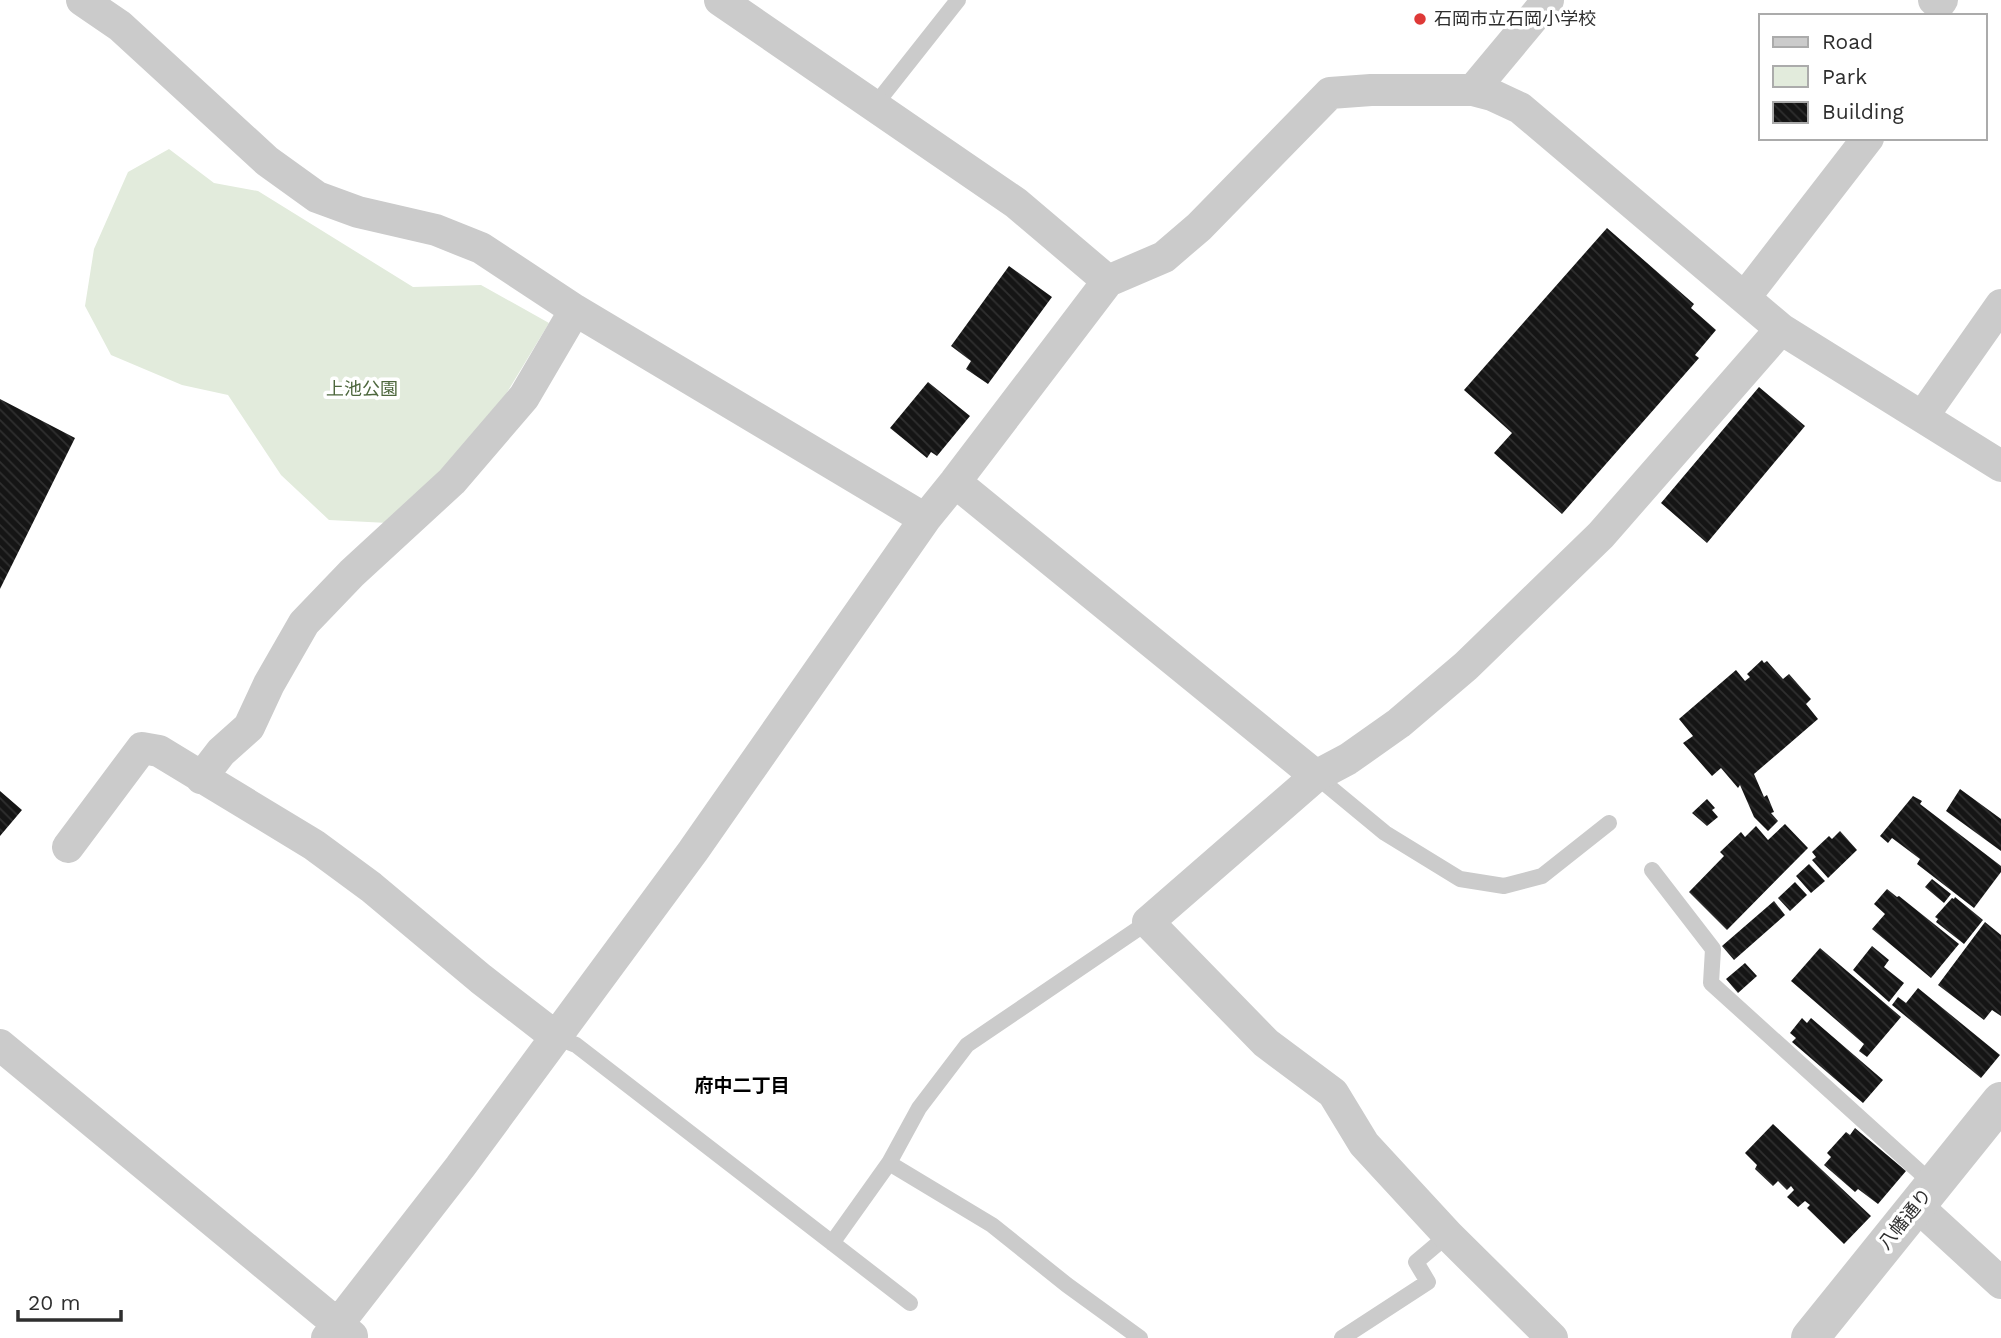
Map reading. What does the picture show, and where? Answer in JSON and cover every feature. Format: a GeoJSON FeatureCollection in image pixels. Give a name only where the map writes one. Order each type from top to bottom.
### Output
{"type":"FeatureCollection","features":[{"type":"Feature","properties":{"kind":"street"},"geometry":{"type":"LineString","coordinates":[[82,0],[120,26],[267,161],[317,197],[358,212],[436,230],[481,248],[575,310],[925,519]]}},
{"type":"Feature","properties":{"kind":"street"},"geometry":{"type":"LineString","coordinates":[[720,0],[1016,203],[1108,281]]}},
{"type":"Feature","properties":{"kind":"street"},"geometry":{"type":"LineString","coordinates":[[1473,90],[1548,0]]}},
{"type":"Feature","properties":{"kind":"street"},"geometry":{"type":"LineString","coordinates":[[1934,0],[1939,4],[1942,0]]}},
{"type":"Feature","properties":{"kind":"street"},"geometry":{"type":"LineString","coordinates":[[0,1045],[340,1333],[693,851],[925,519],[1108,281],[1164,257],[1199,228],[1330,93],[1371,90],[1473,90],[1492,95],[1520,108],[1781,329],[2001,466]]}},
{"type":"Feature","properties":{"kind":"street"},"geometry":{"type":"LineString","coordinates":[[1745,297],[1866,140]]}},
{"type":"Feature","properties":{"kind":"street"},"geometry":{"type":"LineString","coordinates":[[1923,416],[2001,305]]}},
{"type":"Feature","properties":{"kind":"street"},"geometry":{"type":"LineString","coordinates":[[201,778],[222,752],[249,727],[269,684],[304,623],[352,573],[452,481],[524,397],[575,310]]}},
{"type":"Feature","properties":{"kind":"street"},"geometry":{"type":"LineString","coordinates":[[1552,1338],[1448,1235],[1364,1144],[1334,1093],[1266,1043],[1148,922],[1316,776],[1348,759],[1399,723],[1466,666],[1601,535],[1781,329]]}},
{"type":"Feature","properties":{"kind":"street"},"geometry":{"type":"LineString","coordinates":[[955,482],[1316,776]]}},
{"type":"Feature","properties":{"kind":"street"},"geometry":{"type":"LineString","coordinates":[[68,847],[142,748],[159,751],[314,845],[556,1037]]}},
{"type":"Feature","properties":{"kind":"street","name":"八幡通り"},"geometry":{"type":"LineString","coordinates":[[1810,1338],[2001,1101]]}},
{"type":"Feature","properties":{"kind":"street"},"geometry":{"type":"LineString","coordinates":[[1924,1194],[2001,1283]]}},
{"type":"Feature","properties":{"kind":"lane"},"geometry":{"type":"LineString","coordinates":[[875,105],[958,0]]}},
{"type":"Feature","properties":{"kind":"lane"},"geometry":{"type":"LineString","coordinates":[[1316,776],[1385,833],[1460,878],[1504,886],[1542,876],[1609,823]]}},
{"type":"Feature","properties":{"kind":"lane"},"geometry":{"type":"LineString","coordinates":[[1652,870],[1713,949],[1711,983],[1924,1194]]}},
{"type":"Feature","properties":{"kind":"lane"},"geometry":{"type":"LineString","coordinates":[[832,1243],[889,1163],[919,1108],[967,1045],[1148,922]]}},
{"type":"Feature","properties":{"kind":"lane"},"geometry":{"type":"LineString","coordinates":[[556,1037],[576,1045],[910,1303]]}},
{"type":"Feature","properties":{"kind":"lane"},"geometry":{"type":"LineString","coordinates":[[889,1163],[992,1225],[1067,1285],[1140,1338]]}},
{"type":"Feature","properties":{"kind":"lane"},"geometry":{"type":"LineString","coordinates":[[1342,1338],[1428,1282],[1416,1262],[1448,1235]]}},
{"type":"Feature","properties":{"kind":"green space","name":"上池公園"},"geometry":{"type":"Polygon","coordinates":[[[169,149],[214,183],[258,191],[413,287],[481,285],[549,323],[500,404],[470,442],[388,523],[329,520],[281,475],[228,395],[182,385],[111,355],[85,306],[94,249],[128,172],[169,149]]]}},
{"type":"Feature","properties":{"kind":"building"},"geometry":{"type":"Polygon","coordinates":[[[1607,228],[1694,304],[1691,308],[1716,330],[1695,355],[1699,358],[1562,514],[1494,453],[1512,433],[1464,390],[1607,228]]]}},
{"type":"Feature","properties":{"kind":"building"},"geometry":{"type":"Polygon","coordinates":[[[1009,266],[1052,297],[988,384],[966,369],[971,361],[951,346],[1009,266]]]}},
{"type":"Feature","properties":{"kind":"building"},"geometry":{"type":"Polygon","coordinates":[[[928,382],[970,416],[937,456],[931,452],[927,458],[890,428],[928,382]]]}},
{"type":"Feature","properties":{"kind":"building"},"geometry":{"type":"Polygon","coordinates":[[[1759,387],[1805,426],[1707,543],[1661,503],[1759,387]]]}},
{"type":"Feature","properties":{"kind":"building"},"geometry":{"type":"Polygon","coordinates":[[[0,399],[75,438],[0,589],[0,399]]]}},
{"type":"Feature","properties":{"kind":"building"},"geometry":{"type":"Polygon","coordinates":[[[1762,660],[1764,663],[1767,661],[1783,679],[1789,674],[1811,699],[1806,704],[1818,719],[1754,774],[1764,797],[1767,795],[1774,812],[1771,813],[1778,821],[1768,831],[1754,817],[1740,785],[1738,788],[1721,768],[1712,776],[1683,743],[1693,736],[1679,719],[1736,670],[1745,681],[1750,677],[1747,674],[1762,660]]]}},
{"type":"Feature","properties":{"kind":"building"},"geometry":{"type":"Polygon","coordinates":[[[1960,789],[2001,819],[2001,851],[1946,811],[1960,789]]]}},
{"type":"Feature","properties":{"kind":"building"},"geometry":{"type":"Polygon","coordinates":[[[0,791],[22,810],[0,836],[0,791]]]}},
{"type":"Feature","properties":{"kind":"building"},"geometry":{"type":"Polygon","coordinates":[[[1913,796],[2001,866],[2001,872],[1974,908],[1917,864],[1920,859],[1892,838],[1888,843],[1880,836],[1913,796]]]}},
{"type":"Feature","properties":{"kind":"building"},"geometry":{"type":"Polygon","coordinates":[[[1707,799],[1715,808],[1712,810],[1718,817],[1707,826],[1692,813],[1707,799]]]}},
{"type":"Feature","properties":{"kind":"building"},"geometry":{"type":"Polygon","coordinates":[[[1785,824],[1808,848],[1727,930],[1689,892],[1724,856],[1720,852],[1741,832],[1745,837],[1756,826],[1768,840],[1785,824]]]}},
{"type":"Feature","properties":{"kind":"building"},"geometry":{"type":"Polygon","coordinates":[[[1840,831],[1857,850],[1828,878],[1812,860],[1816,857],[1812,852],[1829,836],[1832,839],[1840,831]]]}},
{"type":"Feature","properties":{"kind":"building"},"geometry":{"type":"Polygon","coordinates":[[[1809,864],[1825,881],[1811,893],[1796,876],[1809,864]]]}},
{"type":"Feature","properties":{"kind":"building"},"geometry":{"type":"Polygon","coordinates":[[[1932,879],[1951,894],[1944,903],[1925,887],[1932,879]]]}},
{"type":"Feature","properties":{"kind":"building"},"geometry":{"type":"Polygon","coordinates":[[[1795,882],[1807,895],[1790,911],[1778,898],[1795,882]]]}},
{"type":"Feature","properties":{"kind":"building"},"geometry":{"type":"Polygon","coordinates":[[[1887,889],[1959,944],[1931,978],[1872,929],[1885,914],[1874,904],[1887,889]]]}},
{"type":"Feature","properties":{"kind":"building"},"geometry":{"type":"Polygon","coordinates":[[[1955,897],[1983,920],[1964,944],[1936,922],[1938,919],[1935,917],[1955,897]]]}},
{"type":"Feature","properties":{"kind":"building"},"geometry":{"type":"Polygon","coordinates":[[[1774,901],[1785,915],[1734,960],[1722,946],[1774,901]]]}},
{"type":"Feature","properties":{"kind":"building"},"geometry":{"type":"Polygon","coordinates":[[[1985,922],[2001,935],[2001,1016],[1992,1010],[1984,1020],[1938,985],[1985,922]]]}},
{"type":"Feature","properties":{"kind":"building"},"geometry":{"type":"Polygon","coordinates":[[[1872,946],[1889,960],[1884,967],[1904,983],[1889,1002],[1853,970],[1872,946]]]}},
{"type":"Feature","properties":{"kind":"building"},"geometry":{"type":"Polygon","coordinates":[[[1820,948],[1901,1017],[1867,1057],[1859,1051],[1864,1044],[1791,981],[1820,948]]]}},
{"type":"Feature","properties":{"kind":"building"},"geometry":{"type":"Polygon","coordinates":[[[1745,963],[1757,976],[1738,993],[1726,979],[1745,963]]]}},
{"type":"Feature","properties":{"kind":"building"},"geometry":{"type":"Polygon","coordinates":[[[1918,988],[2000,1055],[1981,1078],[1892,1005],[1898,997],[1906,1003],[1918,988]]]}},
{"type":"Feature","properties":{"kind":"building"},"geometry":{"type":"Polygon","coordinates":[[[1802,1018],[1807,1023],[1811,1018],[1883,1080],[1863,1103],[1792,1042],[1796,1038],[1790,1033],[1802,1018]]]}},
{"type":"Feature","properties":{"kind":"building"},"geometry":{"type":"Polygon","coordinates":[[[1773,1124],[1871,1216],[1844,1244],[1807,1208],[1810,1205],[1805,1201],[1798,1207],[1787,1197],[1794,1190],[1791,1186],[1787,1190],[1778,1181],[1773,1186],[1755,1169],[1757,1165],[1745,1153],[1773,1124]]]}},
{"type":"Feature","properties":{"kind":"building"},"geometry":{"type":"Polygon","coordinates":[[[1855,1128],[1906,1171],[1878,1204],[1858,1189],[1855,1192],[1824,1165],[1831,1157],[1827,1153],[1846,1132],[1850,1135],[1855,1128]]]}},
{"type":"Feature","properties":{"kind":"place","name":"石岡市立石岡小学校"},"geometry":{"type":"Point","coordinates":[1420,19]}},
{"type":"Feature","properties":{"kind":"district","name":"府中二丁目"},"geometry":{"type":"Point","coordinates":[742,1085]}}]}
